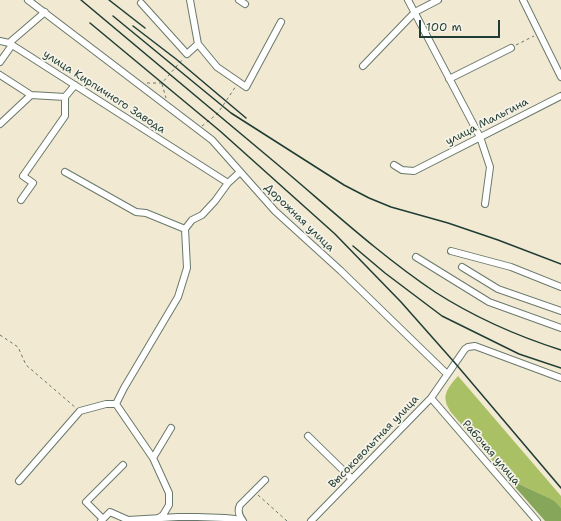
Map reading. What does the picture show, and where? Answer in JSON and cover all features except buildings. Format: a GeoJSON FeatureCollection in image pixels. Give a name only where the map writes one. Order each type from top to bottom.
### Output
{"type":"FeatureCollection","features":[{"type":"Feature","properties":{"kind":"street","name":"Дорожная улица"},"geometry":{"type":"LineString","coordinates":[[28,0],[212,140],[275,211],[341,271],[448,374]]}},
{"type":"Feature","properties":{"kind":"street"},"geometry":{"type":"LineString","coordinates":[[190,0],[198,44],[217,67],[246,87],[281,22]]}},
{"type":"Feature","properties":{"kind":"street"},"geometry":{"type":"LineString","coordinates":[[239,0],[245,4]]}},
{"type":"Feature","properties":{"kind":"street"},"geometry":{"type":"LineString","coordinates":[[408,0],[480,137],[490,167],[485,204]]}},
{"type":"Feature","properties":{"kind":"street"},"geometry":{"type":"LineString","coordinates":[[363,66],[415,12],[438,0]]}},
{"type":"Feature","properties":{"kind":"street"},"geometry":{"type":"LineString","coordinates":[[523,0],[561,77]]}},
{"type":"Feature","properties":{"kind":"street"},"geometry":{"type":"LineString","coordinates":[[140,1],[187,54],[198,44]]}},
{"type":"Feature","properties":{"kind":"street"},"geometry":{"type":"LineString","coordinates":[[0,62],[11,44],[45,12]]}},
{"type":"Feature","properties":{"kind":"street"},"geometry":{"type":"LineString","coordinates":[[0,41],[11,44]]}},
{"type":"Feature","properties":{"kind":"street","name":"улица Кирпичного Завода"},"geometry":{"type":"LineString","coordinates":[[11,44],[228,183]]}},
{"type":"Feature","properties":{"kind":"street"},"geometry":{"type":"LineString","coordinates":[[449,79],[512,48]]}},
{"type":"Feature","properties":{"kind":"street"},"geometry":{"type":"LineString","coordinates":[[0,75],[32,95],[65,97]]}},
{"type":"Feature","properties":{"kind":"street"},"geometry":{"type":"LineString","coordinates":[[21,200],[33,183],[23,176],[65,116],[65,97],[76,85]]}},
{"type":"Feature","properties":{"kind":"street"},"geometry":{"type":"LineString","coordinates":[[0,124],[32,95]]}},
{"type":"Feature","properties":{"kind":"street","name":"улица Мальгина"},"geometry":{"type":"LineString","coordinates":[[394,165],[402,170],[414,171],[561,96]]}},
{"type":"Feature","properties":{"kind":"street"},"geometry":{"type":"LineString","coordinates":[[65,172],[136,212],[146,213],[185,229]]}},
{"type":"Feature","properties":{"kind":"street"},"geometry":{"type":"LineString","coordinates":[[116,404],[178,297],[187,268],[185,229],[192,220],[202,215],[215,201],[228,183],[240,172]]}},
{"type":"Feature","properties":{"kind":"street"},"geometry":{"type":"LineString","coordinates":[[451,251],[511,267],[561,287]]}},
{"type":"Feature","properties":{"kind":"street"},"geometry":{"type":"LineString","coordinates":[[416,257],[489,302],[561,328]]}},
{"type":"Feature","properties":{"kind":"street"},"geometry":{"type":"LineString","coordinates":[[462,267],[498,289],[561,312]]}},
{"type":"Feature","properties":{"kind":"street"},"geometry":{"type":"LineString","coordinates":[[448,374],[465,349],[475,346],[561,378]]}},
{"type":"Feature","properties":{"kind":"street","name":"Высоковольтная улица"},"geometry":{"type":"LineString","coordinates":[[311,521],[431,398],[448,374]]}},
{"type":"Feature","properties":{"kind":"street","name":"Рабочая улица"},"geometry":{"type":"LineString","coordinates":[[431,398],[537,521]]}},
{"type":"Feature","properties":{"kind":"street"},"geometry":{"type":"LineString","coordinates":[[19,481],[80,411],[106,404],[116,404]]}},
{"type":"Feature","properties":{"kind":"street"},"geometry":{"type":"LineString","coordinates":[[116,404],[153,458],[169,493],[168,505],[163,515],[154,519]]}},
{"type":"Feature","properties":{"kind":"street"},"geometry":{"type":"LineString","coordinates":[[153,458],[171,428]]}},
{"type":"Feature","properties":{"kind":"street"},"geometry":{"type":"LineString","coordinates":[[308,436],[352,479]]}},
{"type":"Feature","properties":{"kind":"street"},"geometry":{"type":"LineString","coordinates":[[123,465],[86,502],[102,520],[110,512],[128,521],[225,518],[240,521]]}},
{"type":"Feature","properties":{"kind":"street"},"geometry":{"type":"LineString","coordinates":[[243,521],[238,513],[238,508],[265,480]]}},
{"type":"Feature","properties":{"kind":"path"},"geometry":{"type":"LineString","coordinates":[[512,48],[539,34]]}},
{"type":"Feature","properties":{"kind":"path"},"geometry":{"type":"LineString","coordinates":[[138,84],[162,83],[187,54]]}},
{"type":"Feature","properties":{"kind":"path"},"geometry":{"type":"LineString","coordinates":[[204,124],[221,108],[238,82]]}},
{"type":"Feature","properties":{"kind":"path"},"geometry":{"type":"LineString","coordinates":[[162,83],[168,106]]}},
{"type":"Feature","properties":{"kind":"path"},"geometry":{"type":"LineString","coordinates":[[0,335],[18,347],[26,365],[80,411]]}},
{"type":"Feature","properties":{"kind":"path"},"geometry":{"type":"LineString","coordinates":[[411,411],[409,409],[413,404],[412,403]]}},
{"type":"Feature","properties":{"kind":"path"},"geometry":{"type":"LineString","coordinates":[[254,491],[287,521]]}},
{"type":"Feature","properties":{"kind":"green space"},"geometry":{"type":"Polygon","coordinates":[[[458,376],[561,496],[561,508],[547,497],[508,479],[450,411],[445,398],[447,391],[458,376]]]}},
{"type":"Feature","properties":{"kind":"green space"},"geometry":{"type":"Polygon","coordinates":[[[508,479],[554,501],[561,508],[561,521],[545,521],[508,479]]]}},
{"type":"Feature","properties":{"kind":"railway"},"geometry":{"type":"LineString","coordinates":[[81,0],[392,261],[435,292],[480,318],[528,339],[561,350]]}},
{"type":"Feature","properties":{"kind":"railway"},"geometry":{"type":"LineString","coordinates":[[109,0],[145,28]]}},
{"type":"Feature","properties":{"kind":"railway"},"geometry":{"type":"LineString","coordinates":[[113,16],[231,113],[344,185],[391,207],[448,223],[561,264]]}},
{"type":"Feature","properties":{"kind":"railway"},"geometry":{"type":"LineString","coordinates":[[90,23],[220,131],[335,234],[401,302],[561,488]]}},
{"type":"Feature","properties":{"kind":"railway"},"geometry":{"type":"LineString","coordinates":[[133,26],[176,59],[246,118]]}},
{"type":"Feature","properties":{"kind":"railway"},"geometry":{"type":"LineString","coordinates":[[353,246],[385,273],[442,316],[519,354],[561,368]]}}]}
